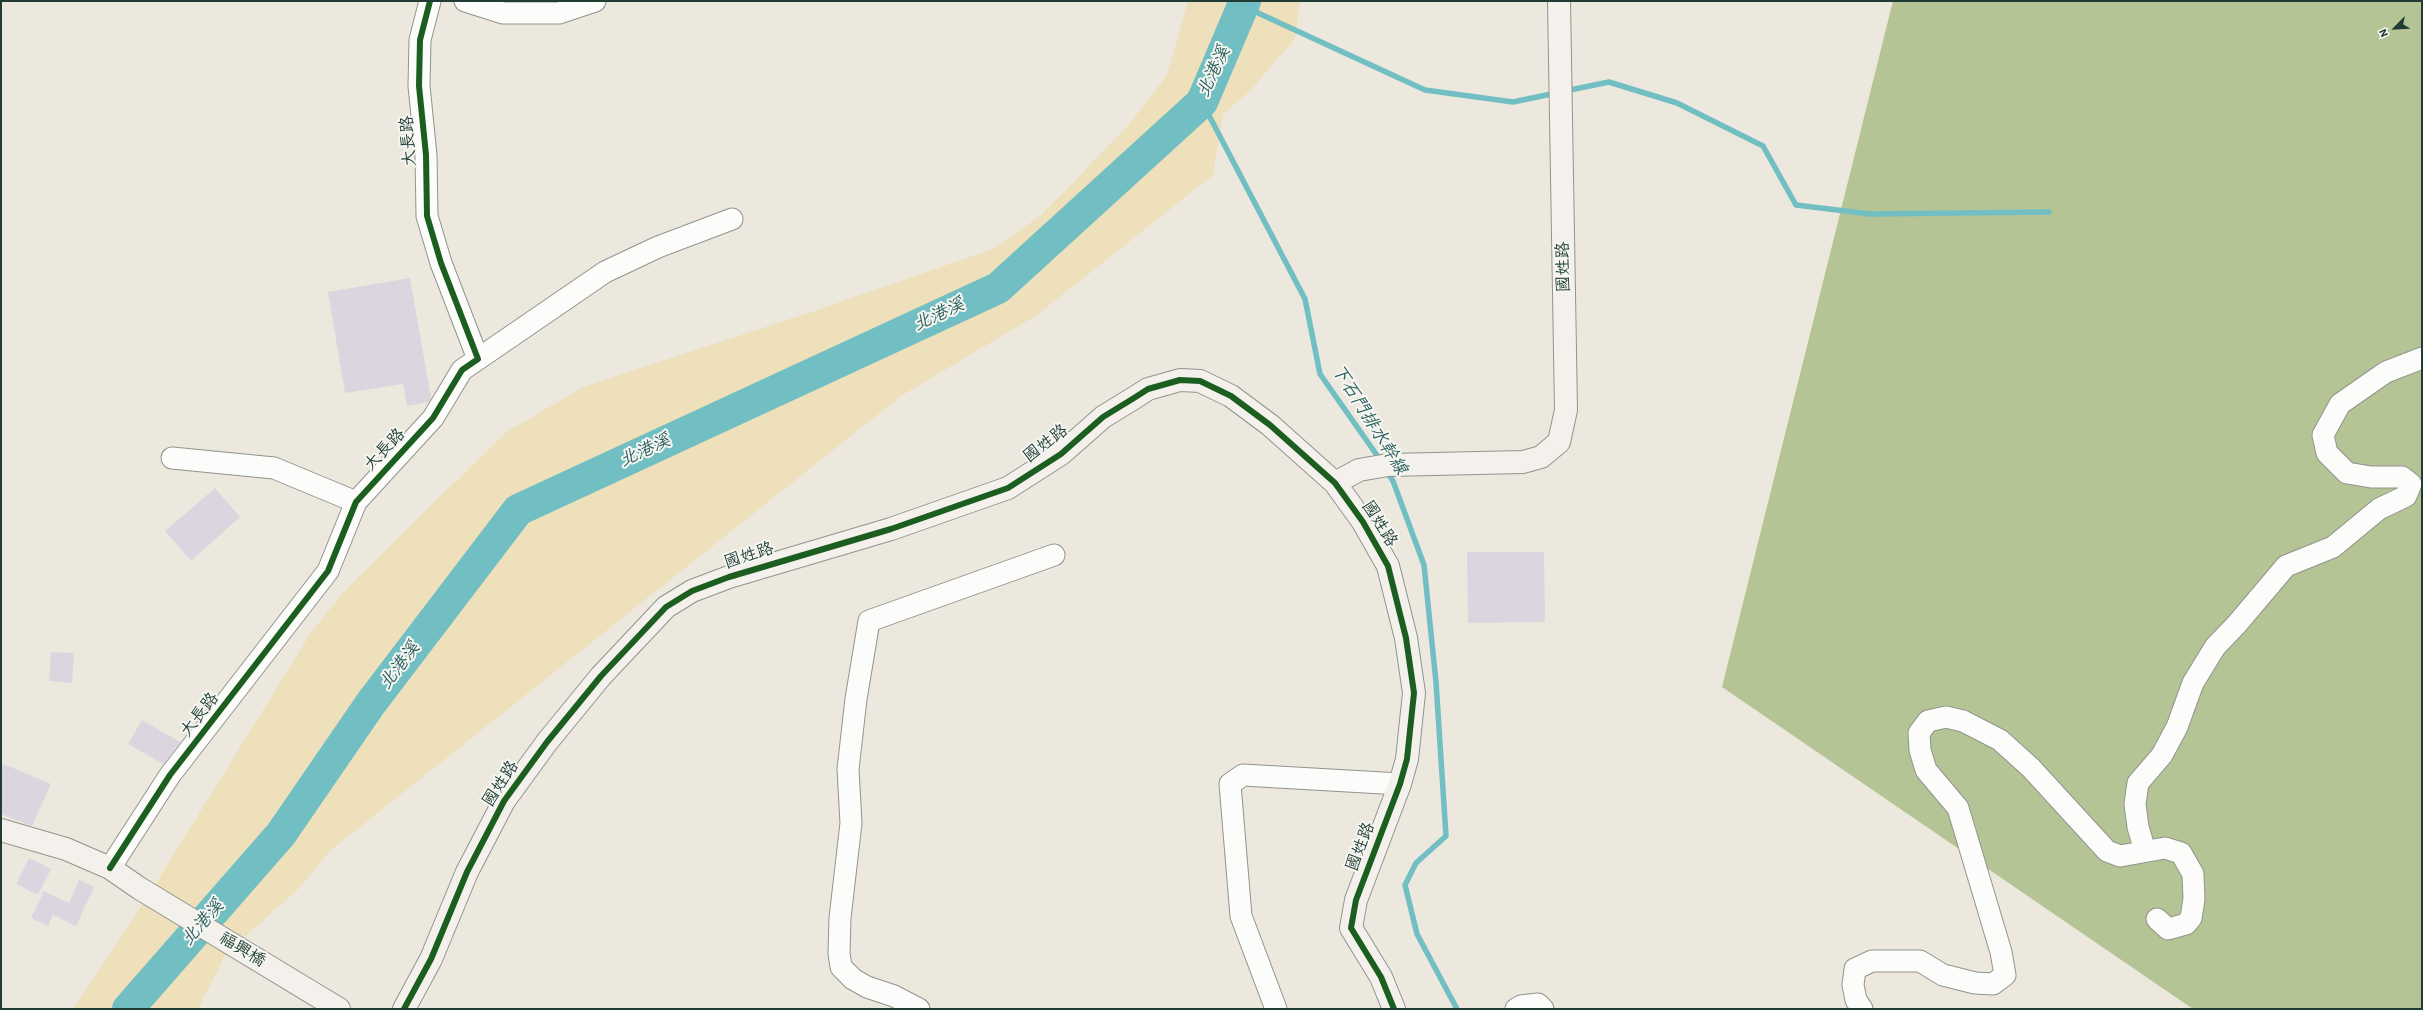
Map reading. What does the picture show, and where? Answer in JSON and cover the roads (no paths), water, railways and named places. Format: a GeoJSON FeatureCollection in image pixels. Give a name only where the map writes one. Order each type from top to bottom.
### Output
{"type":"FeatureCollection","features":[{"type":"Feature","properties":{"kind":"street","name":"大長路"},"geometry":{"type":"LineString","coordinates":[[110,868],[170,775],[328,571],[356,502],[433,418],[462,370],[478,359],[441,263],[426,216],[426,155],[419,86],[420,40],[430,1]]}},
{"type":"Feature","properties":{"kind":"street"},"geometry":{"type":"LineString","coordinates":[[465,1],[503,13],[559,13],[595,1]]}},
{"type":"Feature","properties":{"kind":"street","name":"國姓路"},"geometry":{"type":"LineString","coordinates":[[1335,484],[1359,470],[1388,465],[1523,462],[1541,457],[1559,442],[1566,410],[1559,1]]}},
{"type":"Feature","properties":{"kind":"street"},"geometry":{"type":"LineString","coordinates":[[478,359],[605,272],[658,247],[732,218]]}},
{"type":"Feature","properties":{"kind":"street"},"geometry":{"type":"LineString","coordinates":[[2145,851],[2138,826],[2135,804],[2138,783],[2162,755],[2177,727],[2193,683],[2215,647],[2238,624],[2286,566],[2333,547],[2379,509],[2406,496],[2411,484],[2402,477],[2371,477],[2347,473],[2327,453],[2324,435],[2340,404],[2386,372],[2422,358]]}},
{"type":"Feature","properties":{"kind":"street","name":"國姓路"},"geometry":{"type":"LineString","coordinates":[[404,1009],[431,959],[467,872],[504,801],[547,742],[601,676],[666,607],[692,591],[765,565],[891,529],[1008,488],[1061,454],[1103,417],[1143,392],[1180,380],[1200,381],[1231,396],[1270,426],[1335,484],[1363,522],[1388,566],[1406,638],[1414,694],[1407,758],[1400,784],[1356,900],[1351,928],[1381,977],[1394,1009]]}},
{"type":"Feature","properties":{"kind":"street"},"geometry":{"type":"LineString","coordinates":[[172,458],[274,468],[356,502]]}},
{"type":"Feature","properties":{"kind":"street"},"geometry":{"type":"LineString","coordinates":[[919,1009],[894,996],[867,987],[853,979],[841,967],[839,953],[840,918],[851,823],[848,769],[856,699],[869,621],[1054,555]]}},
{"type":"Feature","properties":{"kind":"street"},"geometry":{"type":"LineString","coordinates":[[1862,1009],[1856,1000],[1853,985],[1855,969],[1872,961],[1920,961],[1944,975],[1976,983],[1993,984],[2005,975],[2001,952],[1958,808],[1926,770],[1920,750],[1919,733],[1928,721],[1946,717],[1981,728],[2000,740],[2031,768],[2107,851],[2120,856],[2165,848],[2181,853],[2193,874],[2194,899],[2191,918],[2186,924],[2168,929],[2157,919]]}},
{"type":"Feature","properties":{"kind":"street"},"geometry":{"type":"LineString","coordinates":[[1276,1009],[1241,916],[1230,784],[1243,775],[1400,784]]}},
{"type":"Feature","properties":{"kind":"street"},"geometry":{"type":"LineString","coordinates":[[1,830],[66,849],[110,868]]}},
{"type":"Feature","properties":{"kind":"street","name":"福興橋"},"geometry":{"type":"LineString","coordinates":[[110,868],[139,888],[332,1004]]}},
{"type":"Feature","properties":{"kind":"street"},"geometry":{"type":"LineString","coordinates":[[1516,1009],[1521,1006],[1538,1004],[1543,1009]]}},
{"type":"Feature","properties":{"kind":"waterway","name":"北港溪"},"geometry":{"type":"LineString","coordinates":[[128,1009],[281,834],[371,703],[518,510],[998,288],[1202,102],[1245,1]]}},
{"type":"Feature","properties":{"kind":"waterway"},"geometry":{"type":"LineString","coordinates":[[1243,6],[1425,90],[1513,102],[1556,93]]}},
{"type":"Feature","properties":{"kind":"waterway"},"geometry":{"type":"LineString","coordinates":[[1565,91],[1609,82],[1677,103],[1763,146],[1796,205],[1870,214],[2049,212]]}},
{"type":"Feature","properties":{"kind":"waterway","name":"下石門排水幹線"},"geometry":{"type":"LineString","coordinates":[[1202,102],[1305,299],[1320,374],[1381,461]]}},
{"type":"Feature","properties":{"kind":"waterway","name":"下石門排水幹線"},"geometry":{"type":"LineString","coordinates":[[1386,471],[1393,481],[1424,565],[1436,682],[1446,836],[1416,863],[1405,885],[1417,934],[1457,1009]]}}]}
